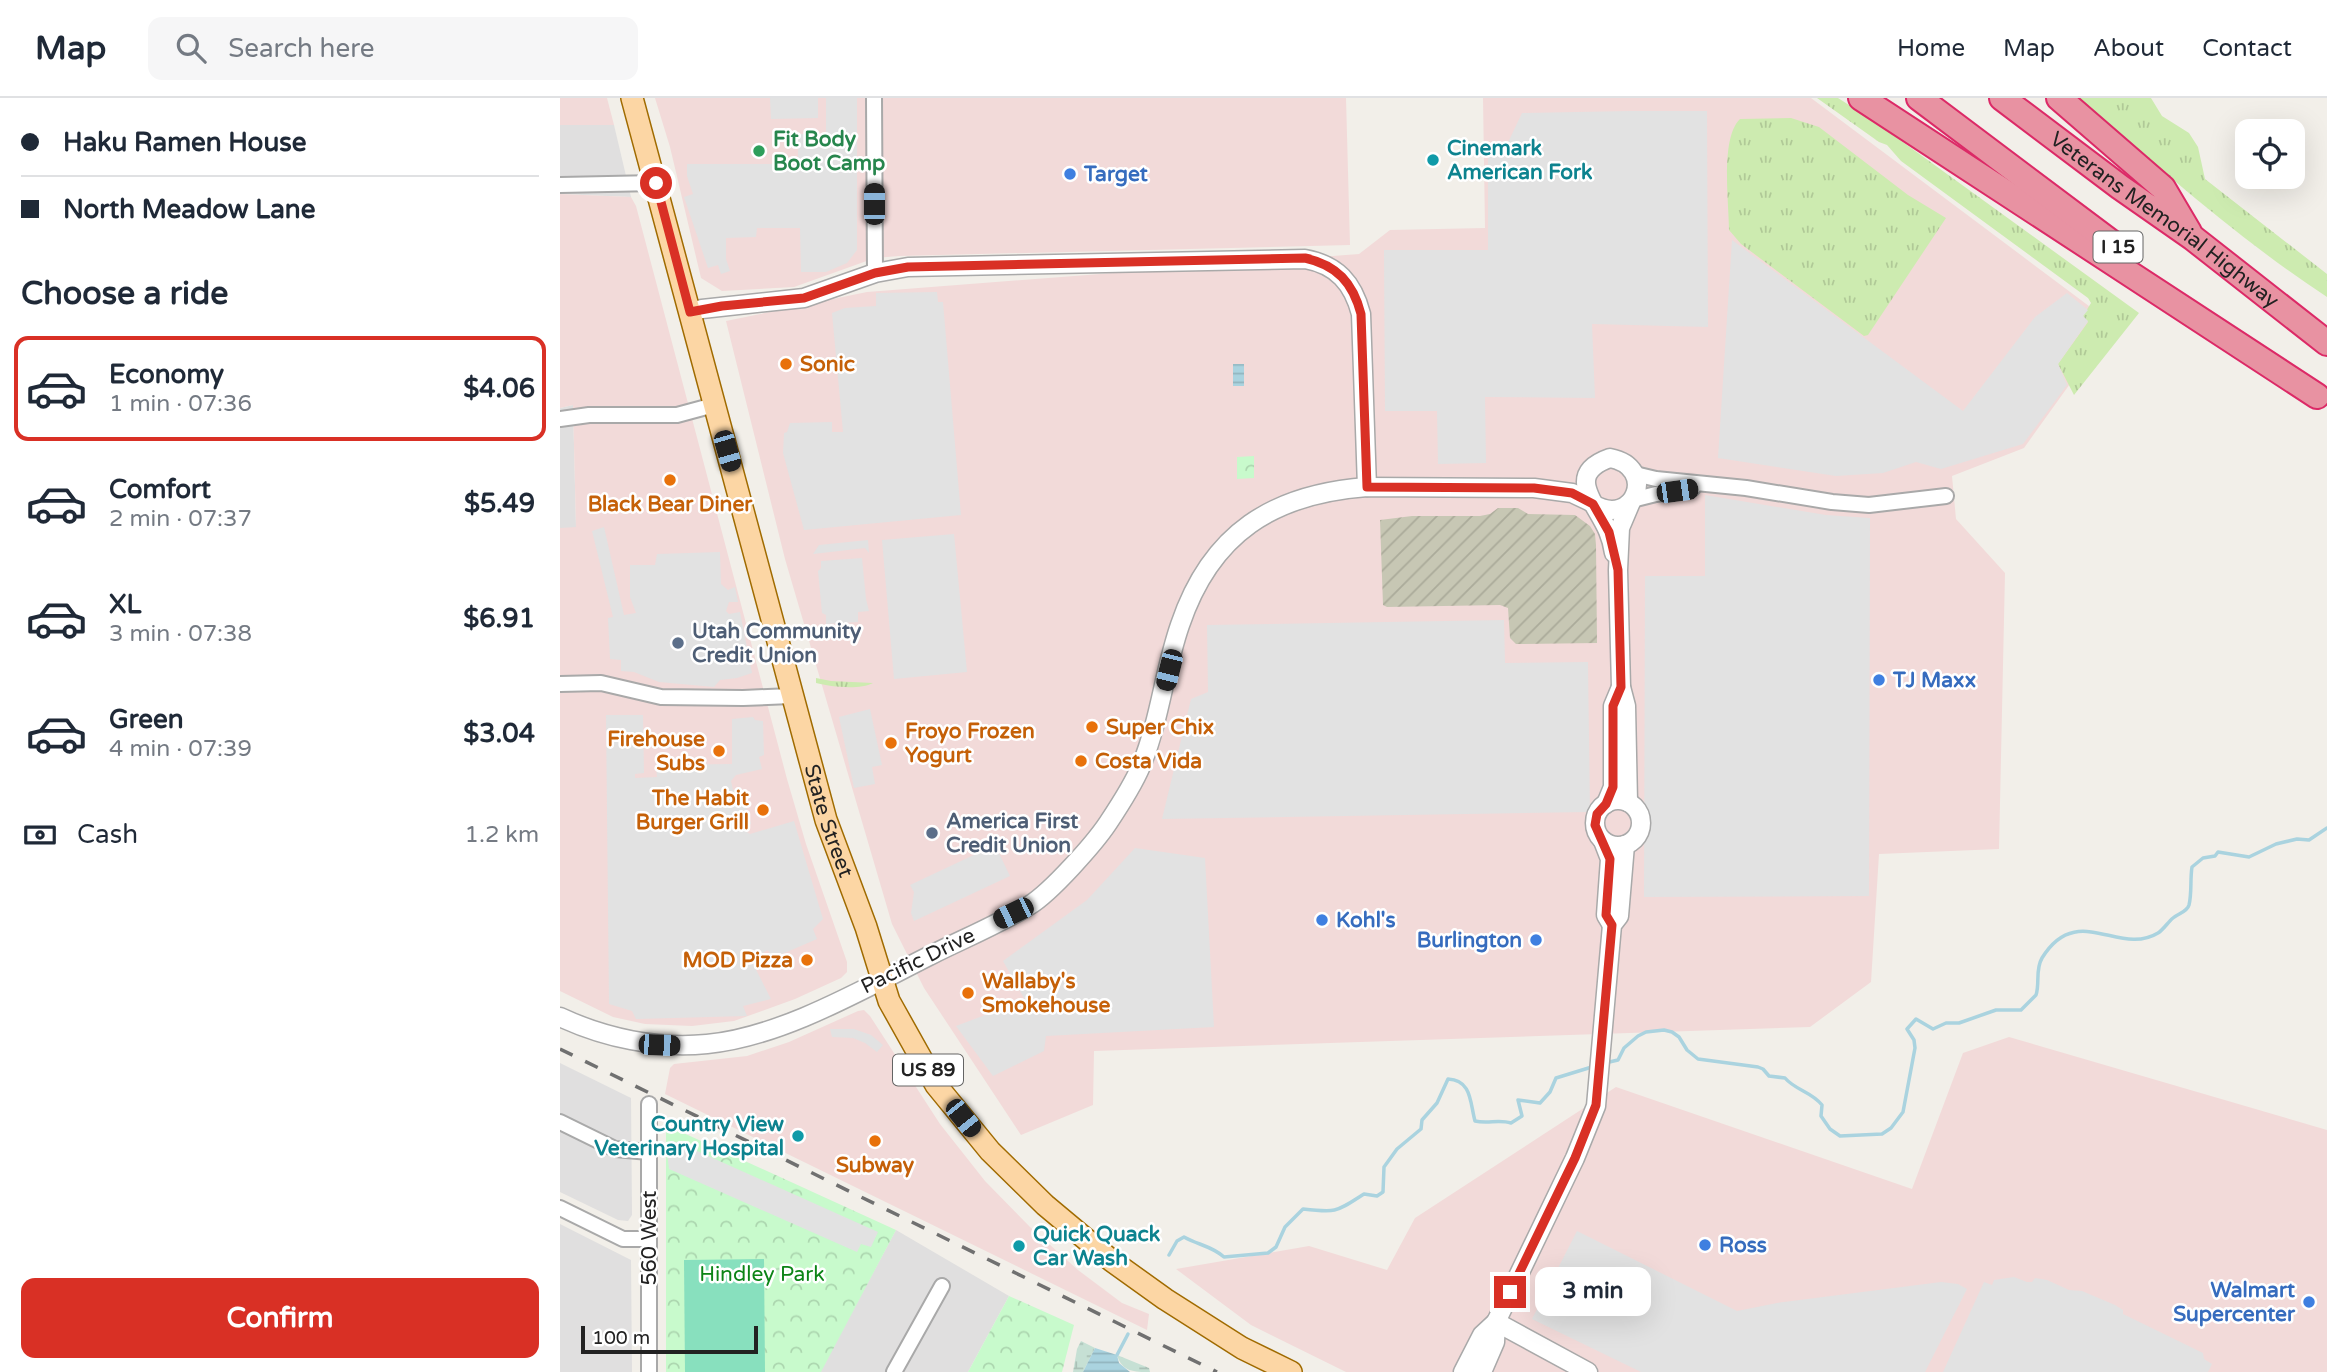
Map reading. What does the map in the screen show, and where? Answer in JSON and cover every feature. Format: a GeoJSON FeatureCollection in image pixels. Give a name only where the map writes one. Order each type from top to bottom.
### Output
{"type":"FeatureCollection","features":[{"type":"Feature","properties":{"kind":"highway"},"geometry":{"type":"LineString","coordinates":[[1861,98],[2322,399]]}},
{"type":"Feature","properties":{"kind":"highway","name":"I 15"},"geometry":{"type":"LineString","coordinates":[[1919,98],[2322,399]]}},
{"type":"Feature","properties":{"kind":"highway","name":"Veterans Memorial Highway"},"geometry":{"type":"LineString","coordinates":[[2002,98],[2193,238],[2327,343]]}},
{"type":"Feature","properties":{"kind":"highway"},"geometry":{"type":"LineString","coordinates":[[2059,98],[2164,188],[2193,238]]}},
{"type":"Feature","properties":{"kind":"main road","name":"State Street"},"geometry":{"type":"LineString","coordinates":[[632,98],[826,820],[866,927],[889,1001],[936,1085],[990,1151],[1045,1205],[1083,1239],[1165,1299],[1242,1348],[1291,1372]]}},
{"type":"Feature","properties":{"kind":"street"},"geometry":{"type":"LineString","coordinates":[[874,98],[875,273]]}},
{"type":"Feature","properties":{"kind":"street"},"geometry":{"type":"LineString","coordinates":[[560,185],[656,183]]}},
{"type":"Feature","properties":{"kind":"street"},"geometry":{"type":"LineString","coordinates":[[690,312],[804,298],[875,273],[908,267],[1305,258],[1319,261],[1345,278],[1352,287],[1361,314],[1367,487]]}},
{"type":"Feature","properties":{"kind":"street"},"geometry":{"type":"LineString","coordinates":[[560,419],[589,415],[677,415],[714,405]]}},
{"type":"Feature","properties":{"kind":"street"},"geometry":{"type":"LineString","coordinates":[[1534,488],[1570,481],[1598,462],[1610,458],[1626,463],[1638,483],[1620,528],[1618,570],[1621,687],[1626,706],[1628,802]]}},
{"type":"Feature","properties":{"kind":"street"},"geometry":{"type":"LineString","coordinates":[[1591,468],[1585,486],[1609,532],[1618,570]]}},
{"type":"Feature","properties":{"kind":"street"},"geometry":{"type":"LineString","coordinates":[[1635,474],[1828,502],[1869,505],[1946,496]]}},
{"type":"Feature","properties":{"kind":"street"},"geometry":{"type":"LineString","coordinates":[[1534,488],[1572,493],[1603,510],[1612,511],[1624,508],[1632,501],[1656,494],[1711,486]]}},
{"type":"Feature","properties":{"kind":"street","name":"Pacific Drive"},"geometry":{"type":"LineString","coordinates":[[560,1017],[589,1029],[659,1045],[710,1044],[770,1032],[1032,904],[1074,863],[1107,824],[1140,768],[1158,715],[1180,625],[1197,587],[1217,555],[1242,527],[1282,504],[1344,489],[1534,488]]}},
{"type":"Feature","properties":{"kind":"street"},"geometry":{"type":"LineString","coordinates":[[560,684],[601,683],[661,697],[792,696]]}},
{"type":"Feature","properties":{"kind":"street"},"geometry":{"type":"LineString","coordinates":[[1606,804],[1613,787],[1613,706],[1621,687]]}},
{"type":"Feature","properties":{"kind":"street"},"geometry":{"type":"LineString","coordinates":[[1603,841],[1618,846],[1625,845],[1637,836],[1641,824],[1638,811],[1628,802],[1621,800],[1606,804],[1595,820],[1596,831],[1610,859],[1606,915],[1612,925]]}},
{"type":"Feature","properties":{"kind":"street"},"geometry":{"type":"LineString","coordinates":[[1463,1372],[1482,1335],[1496,1322],[1575,1158],[1596,1105],[1612,925],[1619,916],[1625,845]]}},
{"type":"Feature","properties":{"kind":"street","name":"560 West"},"geometry":{"type":"LineString","coordinates":[[649,1104],[649,1372]]}},
{"type":"Feature","properties":{"kind":"street"},"geometry":{"type":"LineString","coordinates":[[560,1122],[615,1149],[649,1152]]}},
{"type":"Feature","properties":{"kind":"street"},"geometry":{"type":"LineString","coordinates":[[560,1208],[623,1239],[649,1239]]}},
{"type":"Feature","properties":{"kind":"street"},"geometry":{"type":"LineString","coordinates":[[894,1372],[942,1286]]}},
{"type":"Feature","properties":{"kind":"street"},"geometry":{"type":"LineString","coordinates":[[1482,1372],[1495,1342],[1496,1322]]}},
{"type":"Feature","properties":{"kind":"street"},"geometry":{"type":"LineString","coordinates":[[1496,1322],[1588,1372]]}},
{"type":"Feature","properties":{"kind":"shaded area"},"geometry":{"type":"Polygon","coordinates":[[[560,98],[607,98],[614,125],[560,125],[560,98]]]}},
{"type":"Feature","properties":{"kind":"shaded area"},"geometry":{"type":"Polygon","coordinates":[[[655,98],[1346,98],[1350,245],[899,256],[875,258],[794,287],[722,291],[701,278],[670,147],[655,98]]]}},
{"type":"Feature","properties":{"kind":"shaded area"},"geometry":{"type":"Polygon","coordinates":[[[770,98],[818,98],[818,118],[771,119],[770,98]]]}},
{"type":"Feature","properties":{"kind":"shaded area"},"geometry":{"type":"Polygon","coordinates":[[[826,98],[857,98],[857,250],[847,263],[826,272],[801,272],[800,228],[757,228],[756,237],[726,238],[726,259],[730,271],[721,274],[718,265],[708,268],[684,197],[693,194],[687,176],[687,164],[798,164],[798,134],[826,134],[826,98]]]}},
{"type":"Feature","properties":{"kind":"shaded area"},"geometry":{"type":"Polygon","coordinates":[[[1483,98],[1811,98],[2113,324],[2024,448],[1952,476],[1956,519],[2005,573],[1999,849],[1879,854],[1871,982],[1810,1027],[1094,1051],[1093,1105],[1021,1135],[924,988],[892,924],[785,559],[726,321],[867,292],[1359,254],[1390,230],[1485,228],[1483,98]]]}},
{"type":"Feature","properties":{"kind":"shaded area"},"geometry":{"type":"Polygon","coordinates":[[[1707,111],[1708,327],[1592,324],[1595,398],[1485,397],[1486,463],[1438,464],[1437,411],[1385,411],[1384,250],[1488,250],[1488,154],[1503,153],[1522,113],[1707,111]]]}},
{"type":"Feature","properties":{"kind":"shaded area"},"geometry":{"type":"Polygon","coordinates":[[[560,125],[614,125],[631,197],[560,194],[560,125]]]}},
{"type":"Feature","properties":{"kind":"shaded area"},"geometry":{"type":"Polygon","coordinates":[[[560,194],[631,197],[636,206],[787,779],[806,844],[847,962],[847,972],[841,978],[795,999],[734,1021],[692,1026],[645,1024],[613,1017],[560,991],[560,528],[576,527],[573,405],[560,408],[560,194]]]}},
{"type":"Feature","properties":{"kind":"shaded area"},"geometry":{"type":"Polygon","coordinates":[[[1732,240],[1963,411],[2035,317],[2067,293],[2088,310],[2083,316],[2088,321],[2058,364],[2067,385],[2023,444],[1941,469],[1916,462],[1883,473],[1836,476],[1718,458],[1732,240]]]}},
{"type":"Feature","properties":{"kind":"shaded area"},"geometry":{"type":"Polygon","coordinates":[[[937,292],[938,302],[943,302],[961,515],[804,530],[783,453],[784,433],[790,423],[832,422],[832,432],[843,432],[832,313],[845,308],[876,306],[876,293],[937,292]]]}},
{"type":"Feature","properties":{"kind":"shaded area"},"geometry":{"type":"Polygon","coordinates":[[[573,405],[576,528],[560,528],[560,408],[573,405]]]}},
{"type":"Feature","properties":{"kind":"shaded area"},"geometry":{"type":"Polygon","coordinates":[[[1705,495],[1826,515],[1870,518],[1869,896],[1644,897],[1645,576],[1705,576],[1705,495]]]}},
{"type":"Feature","properties":{"kind":"shaded area"},"geometry":{"type":"Polygon","coordinates":[[[1498,508],[1518,508],[1528,514],[1575,515],[1590,526],[1595,534],[1596,545],[1597,643],[1516,644],[1510,638],[1508,608],[1500,605],[1383,605],[1380,520],[1412,516],[1480,516],[1490,514],[1498,508]]]}},
{"type":"Feature","properties":{"kind":"shaded area"},"geometry":{"type":"Polygon","coordinates":[[[604,527],[624,615],[636,613],[630,597],[630,565],[655,565],[657,554],[720,552],[721,584],[728,590],[735,587],[738,602],[729,602],[726,611],[729,614],[740,612],[752,673],[720,680],[714,687],[659,682],[634,672],[621,671],[621,660],[610,659],[608,618],[613,617],[592,531],[604,527]]]}},
{"type":"Feature","properties":{"kind":"shaded area"},"geometry":{"type":"Polygon","coordinates":[[[954,534],[967,672],[894,679],[882,540],[954,534]]]}},
{"type":"Feature","properties":{"kind":"shaded area"},"geometry":{"type":"Polygon","coordinates":[[[868,540],[869,553],[865,548],[813,554],[819,545],[868,540]]]}},
{"type":"Feature","properties":{"kind":"shaded area"},"geometry":{"type":"Polygon","coordinates":[[[862,558],[869,611],[858,612],[858,622],[826,624],[826,615],[822,613],[818,571],[821,561],[862,558]]]}},
{"type":"Feature","properties":{"kind":"shaded area"},"geometry":{"type":"Polygon","coordinates":[[[1504,620],[1505,663],[1588,662],[1590,812],[1162,819],[1191,699],[1208,692],[1207,625],[1504,620]]]}},
{"type":"Feature","properties":{"kind":"shaded area"},"geometry":{"type":"Polygon","coordinates":[[[870,709],[882,765],[872,767],[875,784],[854,788],[839,717],[870,709]]]}},
{"type":"Feature","properties":{"kind":"shaded area"},"geometry":{"type":"Polygon","coordinates":[[[606,715],[643,715],[644,773],[635,774],[635,778],[657,777],[656,765],[732,764],[732,719],[753,717],[763,721],[764,755],[759,757],[762,769],[736,775],[731,781],[733,790],[741,788],[751,824],[743,826],[742,829],[750,834],[794,821],[823,919],[813,929],[817,939],[773,958],[768,950],[756,957],[753,953],[749,956],[771,999],[743,1006],[747,1016],[636,1019],[632,1011],[609,1004],[606,715]]]}},
{"type":"Feature","properties":{"kind":"shaded area"},"geometry":{"type":"Polygon","coordinates":[[[995,845],[1010,876],[914,921],[911,913],[914,892],[910,885],[995,845]]]}},
{"type":"Feature","properties":{"kind":"shaded area"},"geometry":{"type":"Polygon","coordinates":[[[1135,848],[1205,858],[1214,1027],[1046,1036],[1044,1051],[993,1076],[956,1026],[1025,1000],[1003,961],[1087,900],[1135,848]]]}},
{"type":"Feature","properties":{"kind":"shaded area"},"geometry":{"type":"Polygon","coordinates":[[[864,1010],[940,1124],[985,1181],[1030,1227],[1078,1270],[1122,1303],[1149,1314],[1147,1330],[665,1094],[670,1068],[674,1064],[747,1056],[789,1042],[864,1010]]]}},
{"type":"Feature","properties":{"kind":"shaded area"},"geometry":{"type":"Polygon","coordinates":[[[830,1029],[854,1029],[871,1035],[883,1045],[877,1052],[853,1038],[832,1037],[830,1029]]]}},
{"type":"Feature","properties":{"kind":"shaded area"},"geometry":{"type":"Polygon","coordinates":[[[2009,1037],[2327,1130],[2327,1372],[1346,1372],[1251,1325],[1176,1269],[1309,1246],[1387,1270],[1415,1218],[1616,1087],[1912,1189],[1963,1053],[2009,1037]]]}},
{"type":"Feature","properties":{"kind":"shaded area"},"geometry":{"type":"Polygon","coordinates":[[[560,1063],[631,1098],[632,1215],[628,1221],[618,1220],[560,1192],[560,1063]]]}},
{"type":"Feature","properties":{"kind":"shaded area"},"geometry":{"type":"Polygon","coordinates":[[[677,1142],[878,1232],[871,1247],[861,1244],[857,1252],[669,1169],[666,1144],[677,1142]]]}},
{"type":"Feature","properties":{"kind":"shaded area"},"geometry":{"type":"Polygon","coordinates":[[[560,1224],[631,1260],[632,1372],[560,1372],[560,1224]]]}},
{"type":"Feature","properties":{"kind":"shaded area"},"geometry":{"type":"Polygon","coordinates":[[[896,1230],[1009,1296],[968,1372],[820,1372],[896,1230]]]}},
{"type":"Feature","properties":{"kind":"shaded area"},"geometry":{"type":"Polygon","coordinates":[[[1577,1231],[1737,1311],[1777,1303],[1941,1282],[1958,1284],[1967,1289],[1925,1372],[1641,1372],[1532,1319],[1577,1231]]]}},
{"type":"Feature","properties":{"kind":"shaded area"},"geometry":{"type":"Polygon","coordinates":[[[2014,1277],[2027,1282],[2032,1282],[2035,1278],[2047,1280],[2115,1305],[2123,1310],[2123,1314],[2203,1353],[2204,1359],[2212,1364],[2208,1372],[1943,1372],[1984,1282],[1992,1285],[1994,1280],[2014,1277]]]}},
{"type":"Feature","properties":{"kind":"green space"},"geometry":{"type":"Polygon","coordinates":[[[1817,98],[1838,98],[1871,119],[2139,313],[2074,395],[2058,364],[2088,322],[2083,316],[2091,303],[2088,298],[1901,161],[1887,145],[1817,98]]]}},
{"type":"Feature","properties":{"kind":"green space"},"geometry":{"type":"Polygon","coordinates":[[[2077,98],[2151,98],[2162,116],[2189,133],[2198,147],[2205,179],[2327,274],[2327,297],[2230,226],[2077,98]]]}},
{"type":"Feature","properties":{"kind":"green space"},"geometry":{"type":"Polygon","coordinates":[[[1791,118],[1819,127],[1908,195],[1946,218],[1868,335],[1864,336],[1741,244],[1729,230],[1728,155],[1734,128],[1740,119],[1791,118]]]}},
{"type":"Feature","properties":{"kind":"green space"},"geometry":{"type":"Polygon","coordinates":[[[1254,456],[1254,478],[1237,479],[1237,457],[1254,456]]]}},
{"type":"Feature","properties":{"kind":"green space"},"geometry":{"type":"Polygon","coordinates":[[[816,678],[873,683],[861,687],[837,687],[816,683],[816,678]]]}},
{"type":"Feature","properties":{"kind":"green space","name":"Hindley Park"},"geometry":{"type":"Polygon","coordinates":[[[666,1125],[896,1230],[821,1372],[666,1372],[666,1125]]]}},
{"type":"Feature","properties":{"kind":"green space"},"geometry":{"type":"Polygon","coordinates":[[[764,1259],[765,1372],[685,1372],[684,1260],[764,1259]]]}},
{"type":"Feature","properties":{"kind":"green space"},"geometry":{"type":"Polygon","coordinates":[[[1009,1296],[1074,1325],[1062,1372],[968,1372],[1009,1296]]]}},
{"type":"Feature","properties":{"kind":"green space"},"geometry":{"type":"Polygon","coordinates":[[[1081,1341],[1095,1348],[1083,1372],[1073,1372],[1077,1349],[1081,1341]]]}},
{"type":"Feature","properties":{"kind":"green space"},"geometry":{"type":"Polygon","coordinates":[[[1117,1355],[1149,1368],[1150,1372],[1125,1368],[1117,1355]]]}},
{"type":"Feature","properties":{"kind":"water"},"geometry":{"type":"Polygon","coordinates":[[[1233,364],[1244,364],[1244,386],[1233,386],[1233,364]]]}},
{"type":"Feature","properties":{"kind":"water"},"geometry":{"type":"Polygon","coordinates":[[[1095,1348],[1117,1355],[1119,1363],[1130,1372],[1083,1372],[1095,1348]]]}},
{"type":"Feature","properties":{"kind":"waterway"},"geometry":{"type":"LineString","coordinates":[[1605,1063],[1618,1060],[1624,1048],[1646,1032],[1672,1032],[1698,1059],[1758,1067],[1769,1076],[1785,1078],[1822,1105],[1821,1116],[1830,1129],[1840,1136],[1882,1134],[1891,1128],[1903,1112],[1915,1048],[1914,1040],[1907,1029],[1916,1019],[1933,1029],[1996,1010],[2021,1010],[2036,995],[2042,958],[2055,942],[2069,933],[2084,931],[2128,939],[2143,939],[2158,933],[2188,907],[2192,867],[2203,858],[2215,856],[2218,852],[2249,857],[2276,844],[2297,839],[2309,840],[2327,828]]}},
{"type":"Feature","properties":{"kind":"waterway"},"geometry":{"type":"LineString","coordinates":[[1169,1255],[1177,1241],[1184,1237],[1215,1250],[1224,1257],[1268,1253],[1276,1247],[1285,1227],[1303,1209],[1336,1210],[1364,1194],[1377,1196],[1383,1192],[1384,1167],[1397,1149],[1421,1129],[1422,1120],[1437,1103],[1448,1079],[1456,1080],[1466,1088],[1475,1121],[1511,1123],[1522,1116],[1518,1100],[1540,1103],[1550,1092],[1556,1078],[1595,1066]]}},
{"type":"Feature","properties":{"kind":"waterway"},"geometry":{"type":"LineString","coordinates":[[1117,1355],[1128,1334]]}},
{"type":"Feature","properties":{"kind":"railway"},"geometry":{"type":"LineString","coordinates":[[560,1049],[1217,1372]]}},
{"type":"Feature","properties":{"kind":"place","name":"Fit Body Boot Camp"},"geometry":{"type":"Point","coordinates":[759,151]}},
{"type":"Feature","properties":{"kind":"place","name":"Cinemark American Fork"},"geometry":{"type":"Point","coordinates":[1433,160]}},
{"type":"Feature","properties":{"kind":"place","name":"Target"},"geometry":{"type":"Point","coordinates":[1070,174]}},
{"type":"Feature","properties":{"kind":"place","name":"Sonic"},"geometry":{"type":"Point","coordinates":[786,364]}},
{"type":"Feature","properties":{"kind":"place","name":"Black Bear Diner"},"geometry":{"type":"Point","coordinates":[670,480]}},
{"type":"Feature","properties":{"kind":"place","name":"Utah Community Credit Union"},"geometry":{"type":"Point","coordinates":[678,643]}},
{"type":"Feature","properties":{"kind":"place","name":"TJ Maxx"},"geometry":{"type":"Point","coordinates":[1879,680]}},
{"type":"Feature","properties":{"kind":"place","name":"Super Chix"},"geometry":{"type":"Point","coordinates":[1092,727]}},
{"type":"Feature","properties":{"kind":"place","name":"Froyo Frozen Yogurt"},"geometry":{"type":"Point","coordinates":[891,743]}},
{"type":"Feature","properties":{"kind":"place","name":"Firehouse Subs"},"geometry":{"type":"Point","coordinates":[719,751]}},
{"type":"Feature","properties":{"kind":"place","name":"Costa Vida"},"geometry":{"type":"Point","coordinates":[1081,761]}},
{"type":"Feature","properties":{"kind":"place","name":"The Habit Burger Grill"},"geometry":{"type":"Point","coordinates":[763,810]}},
{"type":"Feature","properties":{"kind":"place","name":"America First Credit Union"},"geometry":{"type":"Point","coordinates":[932,833]}},
{"type":"Feature","properties":{"kind":"place","name":"Kohl's"},"geometry":{"type":"Point","coordinates":[1322,920]}},
{"type":"Feature","properties":{"kind":"place","name":"Burlington"},"geometry":{"type":"Point","coordinates":[1536,940]}},
{"type":"Feature","properties":{"kind":"place","name":"MOD Pizza"},"geometry":{"type":"Point","coordinates":[807,960]}},
{"type":"Feature","properties":{"kind":"place","name":"Wallaby's Smokehouse"},"geometry":{"type":"Point","coordinates":[968,993]}},
{"type":"Feature","properties":{"kind":"place","name":"Country View Veterinary Hospital"},"geometry":{"type":"Point","coordinates":[798,1136]}},
{"type":"Feature","properties":{"kind":"place","name":"Subway"},"geometry":{"type":"Point","coordinates":[875,1141]}},
{"type":"Feature","properties":{"kind":"place","name":"Ross"},"geometry":{"type":"Point","coordinates":[1705,1245]}},
{"type":"Feature","properties":{"kind":"place","name":"Quick Quack Car Wash"},"geometry":{"type":"Point","coordinates":[1019,1246]}},
{"type":"Feature","properties":{"kind":"place","name":"Walmart Supercenter"},"geometry":{"type":"Point","coordinates":[2309,1302]}},
{"type":"Feature","properties":{"kind":"route"},"geometry":{"type":"LineString","coordinates":[[656,183],[690,312],[804,298],[875,273],[908,267],[1305,258],[1319,261],[1345,278],[1352,287],[1361,314],[1367,487],[1534,488],[1572,493],[1593,504],[1609,532],[1618,570],[1621,670],[1621,687],[1613,706],[1613,787],[1595,820],[1596,831],[1610,859],[1606,915],[1612,925],[1596,1105],[1575,1158],[1510,1292]]}}]}
